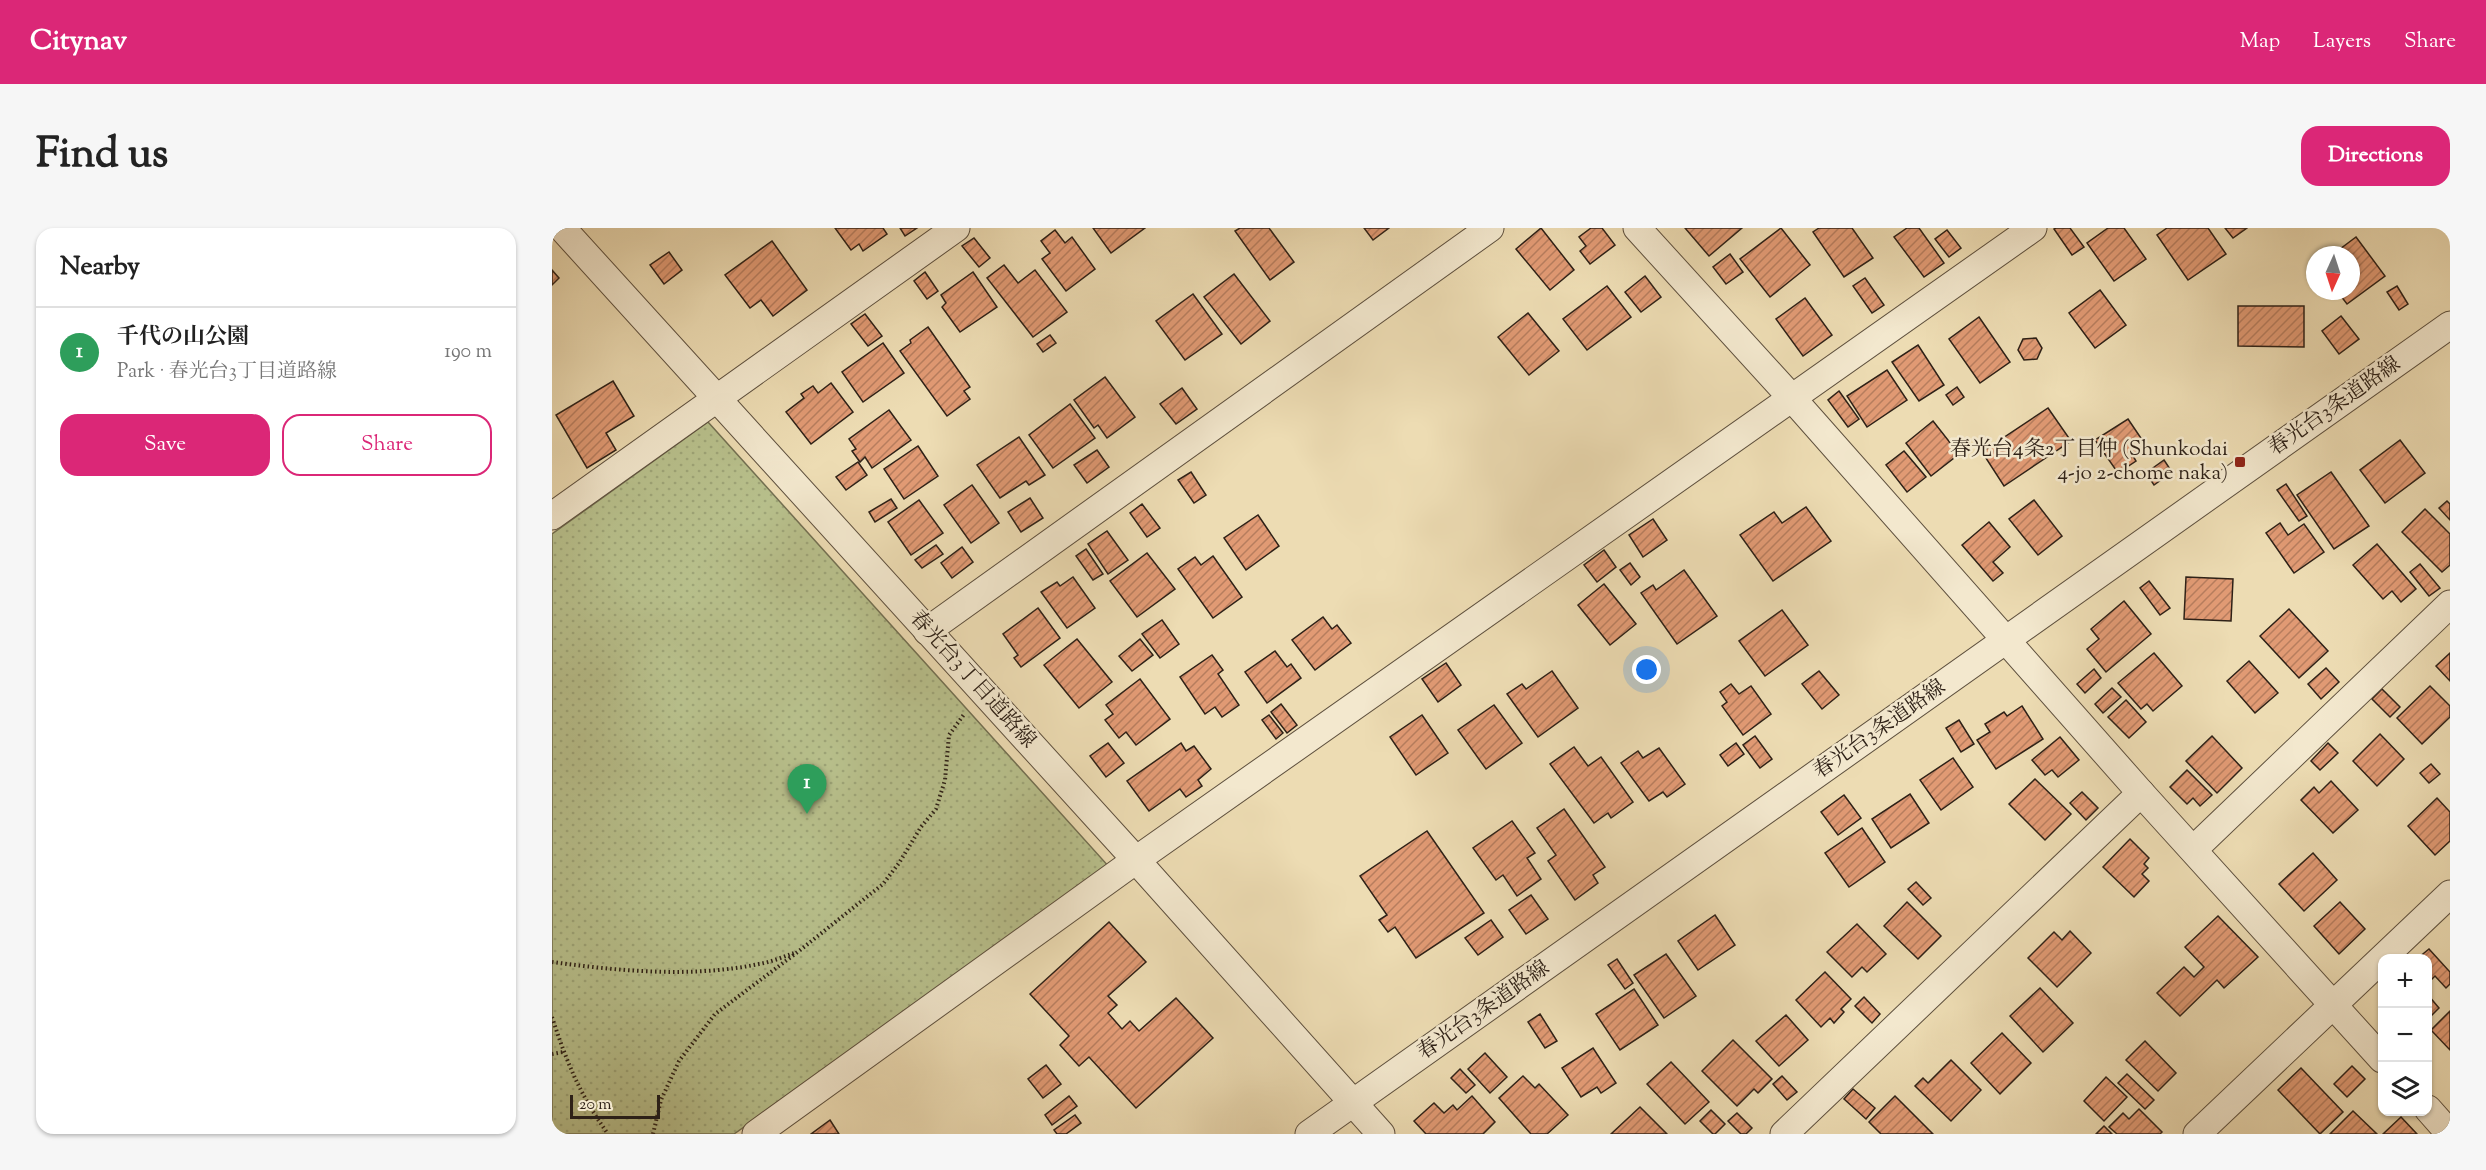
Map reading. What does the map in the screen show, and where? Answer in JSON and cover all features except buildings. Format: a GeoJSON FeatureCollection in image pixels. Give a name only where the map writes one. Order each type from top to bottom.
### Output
{"type":"FeatureCollection","features":[{"type":"Feature","properties":{"kind":"street","name":"春光台3丁目道路線"},"geometry":{"type":"LineString","coordinates":[[562,228],[1136,860],[1380,1134]]}},
{"type":"Feature","properties":{"kind":"street"},"geometry":{"type":"LineString","coordinates":[[552,516],[956,228]]}},
{"type":"Feature","properties":{"kind":"street"},"geometry":{"type":"LineString","coordinates":[[927,631],[1490,228]]}},
{"type":"Feature","properties":{"kind":"street"},"geometry":{"type":"LineString","coordinates":[[1636,228],[2378,1055]]}},
{"type":"Feature","properties":{"kind":"street"},"geometry":{"type":"LineString","coordinates":[[756,1134],[1136,860],[2033,228]]}},
{"type":"Feature","properties":{"kind":"street","name":"春光台3条道路線"},"geometry":{"type":"LineString","coordinates":[[1309,1134],[2450,324]]}},
{"type":"Feature","properties":{"kind":"street"},"geometry":{"type":"LineString","coordinates":[[2194,849],[2450,604]]}},
{"type":"Feature","properties":{"kind":"street"},"geometry":{"type":"LineString","coordinates":[[1784,1134],[2141,793]]}},
{"type":"Feature","properties":{"kind":"street"},"geometry":{"type":"LineString","coordinates":[[2197,1134],[2450,894]]}},
{"type":"Feature","properties":{"kind":"street"},"geometry":{"type":"LineString","coordinates":[[2432,1114],[2450,1134]]}},
{"type":"Feature","properties":{"kind":"path"},"geometry":{"type":"LineString","coordinates":[[653,1134],[661,1100],[680,1061],[694,1039],[715,1014],[883,884],[899,863],[921,827],[936,809],[945,780],[949,735],[981,692]]}},
{"type":"Feature","properties":{"kind":"path"},"geometry":{"type":"LineString","coordinates":[[552,962],[612,969],[709,971],[760,964],[799,951]]}},
{"type":"Feature","properties":{"kind":"path"},"geometry":{"type":"LineString","coordinates":[[552,1017],[564,1052],[588,1107],[608,1134]]}},
{"type":"Feature","properties":{"kind":"path"},"geometry":{"type":"LineString","coordinates":[[552,1054],[564,1052]]}},
{"type":"Feature","properties":{"kind":"green space"},"geometry":{"type":"Polygon","coordinates":[[[708,422],[1111,869],[734,1134],[552,1134],[552,534],[708,422]]]}},
{"type":"Feature","properties":{"kind":"place","name":"春光台4条2丁目仲 (Shunkodai 4-jo 2-chome naka)"},"geometry":{"type":"Point","coordinates":[2240,462]}},
{"type":"Feature","properties":{"kind":"place","name":"千代の山公園"},"geometry":{"type":"Point","coordinates":[807,814]}}]}
